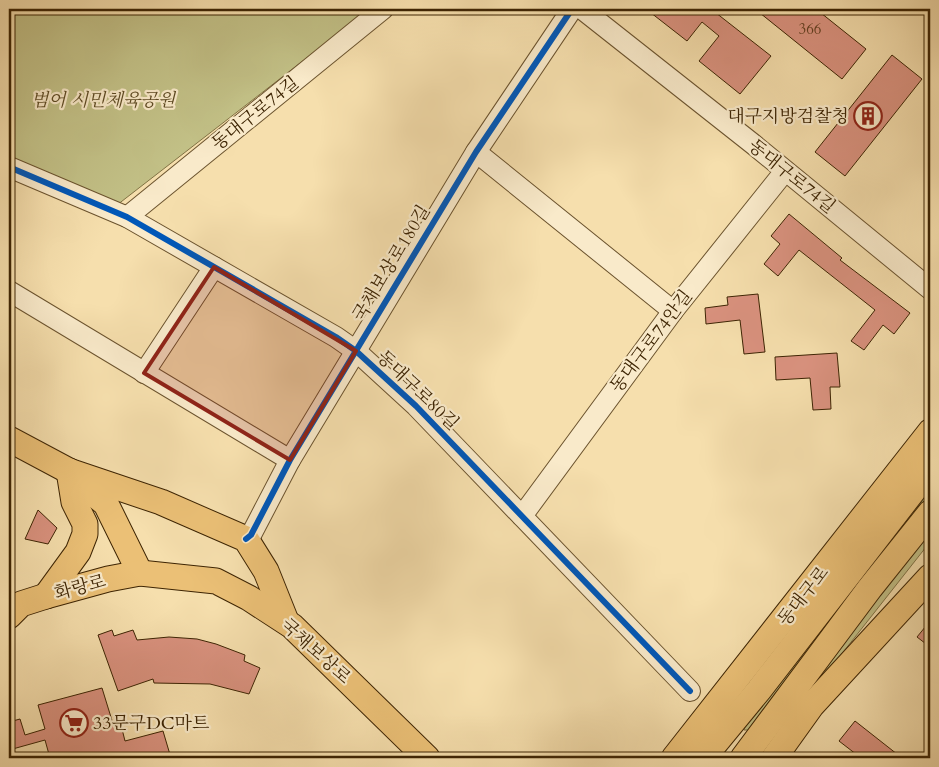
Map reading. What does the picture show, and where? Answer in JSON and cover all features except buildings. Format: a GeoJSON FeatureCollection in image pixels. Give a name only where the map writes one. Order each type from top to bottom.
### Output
{"type":"FeatureCollection","features":[{"type":"Feature","properties":{"kind":"main road","name":"동대구로"},"geometry":{"type":"LineString","coordinates":[[674,758],[930,432]]}},
{"type":"Feature","properties":{"kind":"main road"},"geometry":{"type":"LineString","coordinates":[[9,439],[69,471],[161,502],[246,539],[266,571],[286,621]]}},
{"type":"Feature","properties":{"kind":"main road","name":"동대구로"},"geometry":{"type":"LineString","coordinates":[[702,758],[759,690],[930,469]]}},
{"type":"Feature","properties":{"kind":"main road"},"geometry":{"type":"LineString","coordinates":[[69,471],[106,504],[140,573]]}},
{"type":"Feature","properties":{"kind":"main road"},"geometry":{"type":"LineString","coordinates":[[46,596],[78,552],[85,534],[85,524],[74,502],[69,471]]}},
{"type":"Feature","properties":{"kind":"main road"},"geometry":{"type":"LineString","coordinates":[[743,758],[870,588],[930,513]]}},
{"type":"Feature","properties":{"kind":"main road","name":"화랑로"},"geometry":{"type":"LineString","coordinates":[[13,607],[108,579],[140,573]]}},
{"type":"Feature","properties":{"kind":"main road","name":"국채보상로"},"geometry":{"type":"LineString","coordinates":[[140,573],[216,581],[249,598],[286,621],[428,758]]}},
{"type":"Feature","properties":{"kind":"main road"},"geometry":{"type":"LineString","coordinates":[[774,758],[812,705],[930,576]]}},
{"type":"Feature","properties":{"kind":"street","name":"동대구로74길"},"geometry":{"type":"LineString","coordinates":[[127,217],[383,9]]}},
{"type":"Feature","properties":{"kind":"street","name":"국채보상로180길"},"geometry":{"type":"LineString","coordinates":[[246,539],[250,535],[290,460],[476,152],[572,9]]}},
{"type":"Feature","properties":{"kind":"street","name":"동대구로74길"},"geometry":{"type":"LineString","coordinates":[[582,9],[785,170],[930,289]]}},
{"type":"Feature","properties":{"kind":"street"},"geometry":{"type":"LineString","coordinates":[[476,152],[673,311]]}},
{"type":"Feature","properties":{"kind":"street","name":"동대구로80길"},"geometry":{"type":"LineString","coordinates":[[9,167],[127,217],[336,337],[356,351],[416,406],[690,691]]}},
{"type":"Feature","properties":{"kind":"street","name":"동대구로74안길"},"geometry":{"type":"LineString","coordinates":[[522,516],[673,311],[785,170]]}},
{"type":"Feature","properties":{"kind":"street"},"geometry":{"type":"LineString","coordinates":[[144,373],[214,267]]}},
{"type":"Feature","properties":{"kind":"street"},"geometry":{"type":"LineString","coordinates":[[9,291],[290,460]]}},
{"type":"Feature","properties":{"kind":"highlighted area"},"geometry":{"type":"Polygon","coordinates":[[[214,267],[356,351],[290,460],[144,373],[214,267]]]}},
{"type":"Feature","properties":{"kind":"green space","name":"범어 시민체육공원"},"geometry":{"type":"Polygon","coordinates":[[[9,9],[370,9],[117,205],[9,160],[9,9]]]}},
{"type":"Feature","properties":{"kind":"green space"},"geometry":{"type":"Polygon","coordinates":[[[930,487],[930,502],[750,730],[744,730],[744,724],[930,487]]]}},
{"type":"Feature","properties":{"kind":"green space"},"geometry":{"type":"Polygon","coordinates":[[[930,527],[930,542],[773,741],[767,741],[930,527]]]}},
{"type":"Feature","properties":{"kind":"cycle path"},"geometry":{"type":"LineString","coordinates":[[246,539],[251,535],[290,460],[476,152],[572,9]]}},
{"type":"Feature","properties":{"kind":"cycle path"},"geometry":{"type":"LineString","coordinates":[[9,167],[127,217],[336,337],[356,351],[416,406],[690,691]]}},
{"type":"Feature","properties":{"kind":"place","name":"대구지방검찰청"},"geometry":{"type":"Point","coordinates":[868,116]}},
{"type":"Feature","properties":{"kind":"place","name":"33문구DC마트"},"geometry":{"type":"Point","coordinates":[74,723]}}]}
